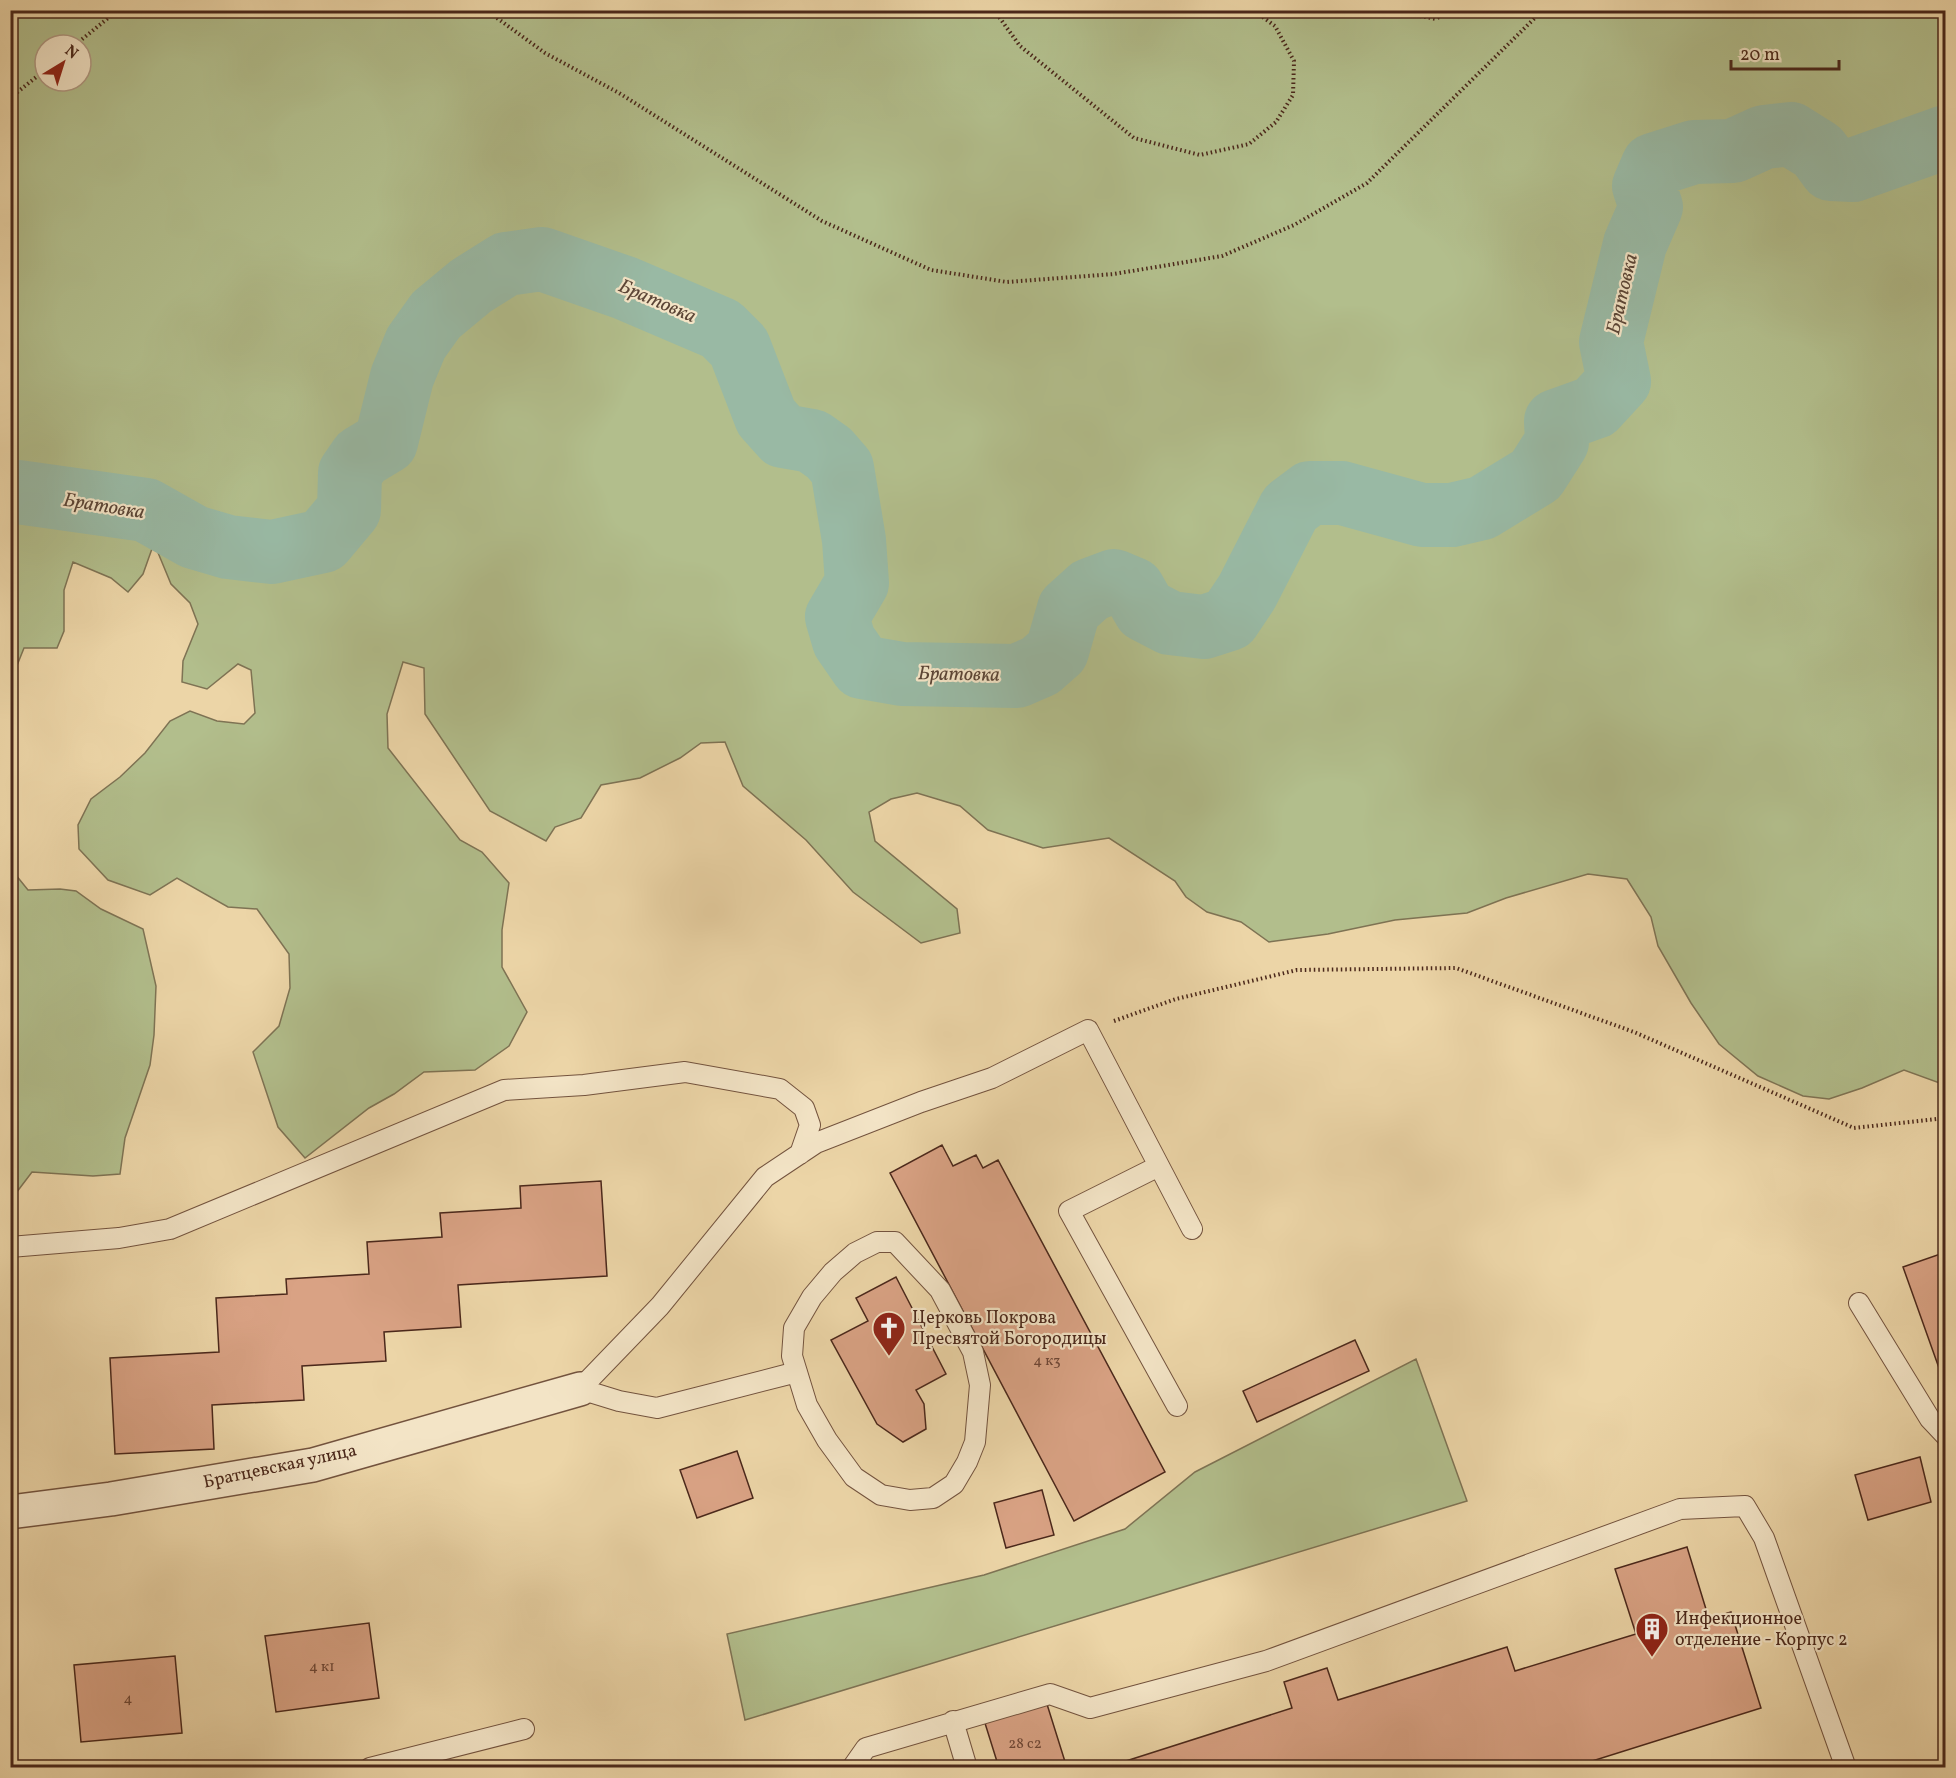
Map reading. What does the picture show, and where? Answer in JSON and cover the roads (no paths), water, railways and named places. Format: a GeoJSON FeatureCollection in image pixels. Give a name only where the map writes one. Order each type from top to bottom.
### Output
{"type":"FeatureCollection","features":[{"type":"Feature","properties":{"kind":"street","name":"Братцевская улица"},"geometry":{"type":"LineString","coordinates":[[10,1512],[111,1499],[313,1464],[580,1389]]}},
{"type":"Feature","properties":{"kind":"lane"},"geometry":{"type":"LineString","coordinates":[[797,1372],[657,1408],[619,1401],[580,1389],[660,1306],[765,1177],[816,1143],[921,1102],[992,1078],[1088,1030],[1192,1229]]}},
{"type":"Feature","properties":{"kind":"lane"},"geometry":{"type":"LineString","coordinates":[[10,1247],[119,1238],[170,1229],[504,1090],[584,1085],[685,1072],[780,1089],[804,1108],[810,1125],[800,1154]]}},
{"type":"Feature","properties":{"kind":"lane"},"geometry":{"type":"LineString","coordinates":[[1159,1166],[1069,1211],[1177,1406]]}},
{"type":"Feature","properties":{"kind":"lane"},"geometry":{"type":"LineString","coordinates":[[877,1242],[895,1242],[940,1290],[973,1352],[980,1385],[975,1442],[954,1484],[933,1498],[910,1500],[881,1495],[854,1477],[827,1440],[807,1405],[797,1372],[792,1356],[794,1328],[812,1297],[833,1272],[855,1253],[877,1242]]}},
{"type":"Feature","properties":{"kind":"lane"},"geometry":{"type":"LineString","coordinates":[[1858,1303],[1930,1419],[1946,1436]]}},
{"type":"Feature","properties":{"kind":"lane"},"geometry":{"type":"LineString","coordinates":[[852,1767],[866,1748],[953,1721],[1050,1694],[1090,1708],[1255,1664],[1680,1509],[1745,1506],[1764,1538],[1846,1767]]}},
{"type":"Feature","properties":{"kind":"lane"},"geometry":{"type":"LineString","coordinates":[[953,1721],[967,1767]]}},
{"type":"Feature","properties":{"kind":"lane"},"geometry":{"type":"LineString","coordinates":[[370,1767],[524,1729]]}},
{"type":"Feature","properties":{"kind":"waterway","name":"Братовка"},"geometry":{"type":"LineString","coordinates":[[10,494],[18,492],[146,510],[194,537],[228,547],[272,552],[323,541],[349,510],[350,473],[361,457],[386,442],[402,377],[416,343],[436,315],[471,286],[506,264],[542,259],[625,288],[721,329],[739,347],[766,417],[783,436],[812,441],[829,453],[842,468],[854,540],[857,583],[837,617],[844,641],[862,667],[902,674],[1017,676],[1040,666],[1057,651],[1069,609],[1090,590],[1114,581],[1133,589],[1145,610],[1170,623],[1204,627],[1229,619],[1247,592],[1290,508],[1310,493],[1342,493],[1422,515],[1452,515],[1482,508],[1536,475],[1557,442],[1556,421],[1595,407],[1619,381],[1611,342],[1635,244],[1651,207],[1644,186],[1653,165],[1694,152],[1733,151],[1764,137],[1791,134],[1818,151],[1831,169],[1853,170],[1946,137]]}},
{"type":"Feature","properties":{"kind":"place","name":"Церковь Покрова Пресвятой Богородицы"},"geometry":{"type":"Point","coordinates":[889,1357]}},
{"type":"Feature","properties":{"kind":"place","name":"Инфекционное отделение - Корпус 2"},"geometry":{"type":"Point","coordinates":[1652,1658]}}]}
